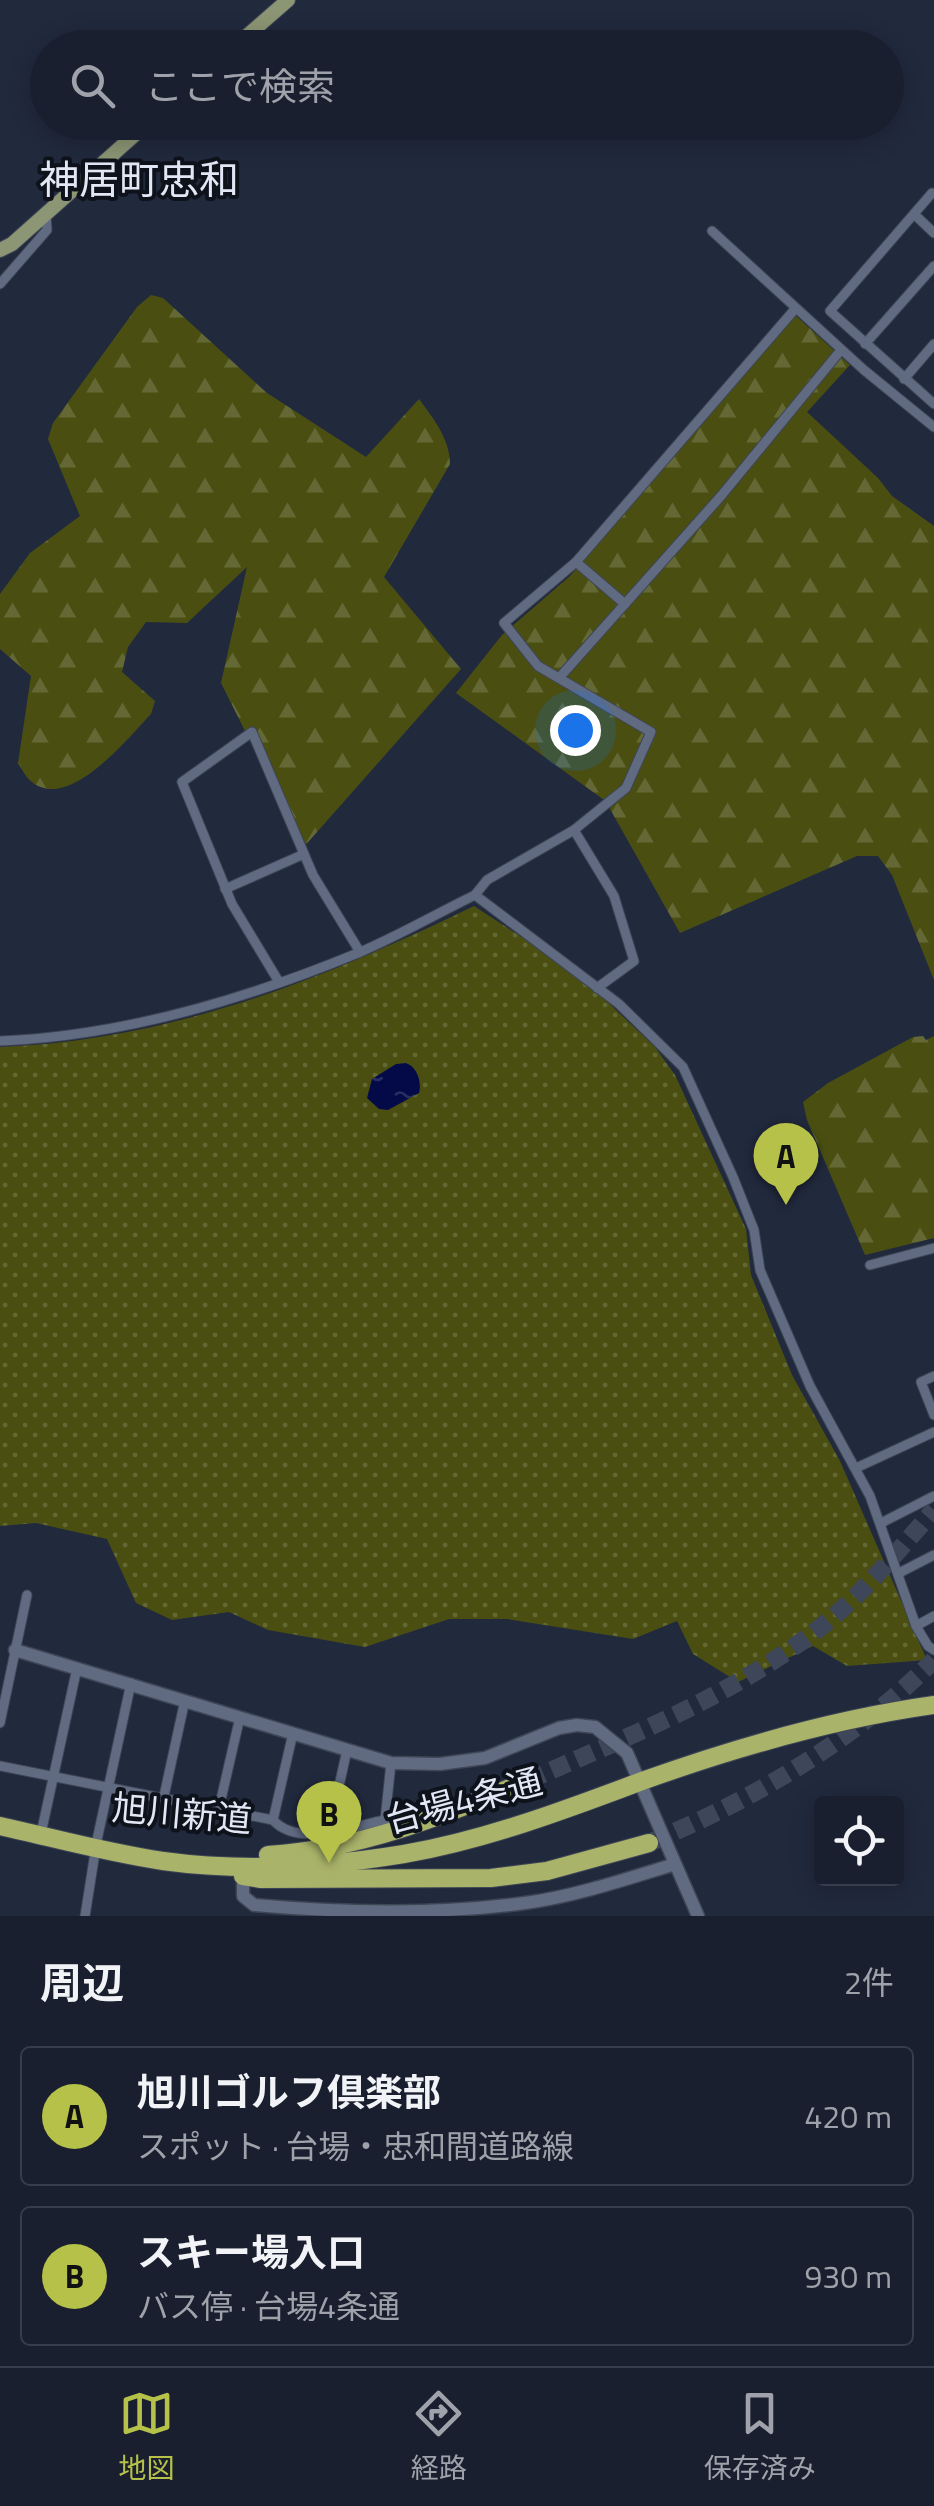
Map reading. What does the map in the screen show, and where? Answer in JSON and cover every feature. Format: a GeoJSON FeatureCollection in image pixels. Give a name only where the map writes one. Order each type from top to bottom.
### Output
{"type":"FeatureCollection","features":[{"type":"Feature","properties":{"kind":"highway","name":"台場4条通"},"geometry":{"type":"LineString","coordinates":[[0,1825],[202,1874],[246,1866],[365,1869],[430,1860],[512,1838],[806,1729],[934,1704]]}},
{"type":"Feature","properties":{"kind":"highway","name":"台場4条通"},"geometry":{"type":"LineString","coordinates":[[643,1787],[811,1740],[934,1716]]}},
{"type":"Feature","properties":{"kind":"highway","name":"旭川新道"},"geometry":{"type":"LineString","coordinates":[[246,1866],[286,1854],[366,1840],[436,1818],[527,1781]]}},
{"type":"Feature","properties":{"kind":"highway","name":"旭川新道"},"geometry":{"type":"LineString","coordinates":[[0,1825],[42,1829],[97,1848]]}},
{"type":"Feature","properties":{"kind":"highway","name":"台場4条通"},"geometry":{"type":"LineString","coordinates":[[0,1837],[97,1848]]}},
{"type":"Feature","properties":{"kind":"highway","name":"旭川新道"},"geometry":{"type":"LineString","coordinates":[[246,1866],[278,1879],[491,1878],[547,1870],[649,1842]]}},
{"type":"Feature","properties":{"kind":"main road"},"geometry":{"type":"LineString","coordinates":[[254,30],[288,0]]}},
{"type":"Feature","properties":{"kind":"main road"},"geometry":{"type":"LineString","coordinates":[[0,250],[12,244],[129,140]]}},
{"type":"Feature","properties":{"kind":"street"},"geometry":{"type":"LineString","coordinates":[[932,193],[830,311],[934,404]]}},
{"type":"Feature","properties":{"kind":"street"},"geometry":{"type":"LineString","coordinates":[[0,284],[47,230],[46,214]]}},
{"type":"Feature","properties":{"kind":"street"},"geometry":{"type":"LineString","coordinates":[[914,214],[934,233]]}},
{"type":"Feature","properties":{"kind":"street"},"geometry":{"type":"LineString","coordinates":[[712,231],[842,350],[934,427]]}},
{"type":"Feature","properties":{"kind":"street"},"geometry":{"type":"LineString","coordinates":[[865,344],[934,266]]}},
{"type":"Feature","properties":{"kind":"street"},"geometry":{"type":"LineString","coordinates":[[0,1040],[38,1039],[204,1008],[360,952],[475,895],[488,880],[574,830],[626,788],[651,732],[538,666],[504,622],[576,562],[795,308]]}},
{"type":"Feature","properties":{"kind":"street"},"geometry":{"type":"LineString","coordinates":[[904,378],[934,344]]}},
{"type":"Feature","properties":{"kind":"street"},"geometry":{"type":"LineString","coordinates":[[559,678],[721,496],[842,350]]}},
{"type":"Feature","properties":{"kind":"street"},"geometry":{"type":"LineString","coordinates":[[576,562],[625,604]]}},
{"type":"Feature","properties":{"kind":"street"},"geometry":{"type":"LineString","coordinates":[[279,982],[225,889],[182,782],[252,732],[313,875],[360,952]]}},
{"type":"Feature","properties":{"kind":"street"},"geometry":{"type":"LineString","coordinates":[[574,830],[614,896],[634,961],[597,988]]}},
{"type":"Feature","properties":{"kind":"street"},"geometry":{"type":"LineString","coordinates":[[225,889],[304,854]]}},
{"type":"Feature","properties":{"kind":"street"},"geometry":{"type":"LineString","coordinates":[[475,895],[597,988],[683,1067],[754,1230],[760,1270],[810,1386],[856,1468],[881,1523],[916,1626],[934,1650]]}},
{"type":"Feature","properties":{"kind":"street"},"geometry":{"type":"LineString","coordinates":[[870,1265],[934,1248]]}},
{"type":"Feature","properties":{"kind":"street"},"geometry":{"type":"LineString","coordinates":[[934,1376],[921,1382],[934,1416]]}},
{"type":"Feature","properties":{"kind":"street"},"geometry":{"type":"LineString","coordinates":[[856,1468],[934,1432]]}},
{"type":"Feature","properties":{"kind":"street"},"geometry":{"type":"LineString","coordinates":[[881,1523],[934,1496]]}},
{"type":"Feature","properties":{"kind":"street"},"geometry":{"type":"LineString","coordinates":[[899,1572],[934,1555]]}},
{"type":"Feature","properties":{"kind":"street"},"geometry":{"type":"LineString","coordinates":[[0,1723],[27,1595]]}},
{"type":"Feature","properties":{"kind":"street"},"geometry":{"type":"LineString","coordinates":[[916,1626],[934,1616]]}},
{"type":"Feature","properties":{"kind":"street"},"geometry":{"type":"LineString","coordinates":[[16,1650],[391,1762],[440,1764],[485,1758],[560,1728],[577,1724],[595,1728],[628,1753],[698,1916]]}},
{"type":"Feature","properties":{"kind":"street"},"geometry":{"type":"LineString","coordinates":[[42,1829],[77,1668]]}},
{"type":"Feature","properties":{"kind":"street"},"geometry":{"type":"LineString","coordinates":[[85,1916],[131,1683]]}},
{"type":"Feature","properties":{"kind":"street"},"geometry":{"type":"LineString","coordinates":[[164,1796],[185,1700]]}},
{"type":"Feature","properties":{"kind":"street"},"geometry":{"type":"LineString","coordinates":[[219,1808],[240,1717]]}},
{"type":"Feature","properties":{"kind":"street"},"geometry":{"type":"LineString","coordinates":[[273,1820],[293,1733]]}},
{"type":"Feature","properties":{"kind":"street"},"geometry":{"type":"LineString","coordinates":[[328,1832],[347,1750]]}},
{"type":"Feature","properties":{"kind":"street"},"geometry":{"type":"LineString","coordinates":[[0,1766],[164,1796],[273,1820],[280,1828],[314,1834],[385,1820],[391,1762]]}},
{"type":"Feature","properties":{"kind":"street"},"geometry":{"type":"LineString","coordinates":[[246,1866],[243,1896],[254,1905],[280,1912],[386,1913],[526,1902],[579,1892],[675,1864]]}},
{"type":"Feature","properties":{"kind":"green space"},"geometry":{"type":"Polygon","coordinates":[[[151,295],[163,298],[267,393],[366,457],[419,399],[447,446],[450,464],[384,577],[461,669],[302,849],[265,759],[246,733],[221,683],[247,567],[187,623],[146,622],[128,647],[122,672],[155,701],[151,714],[97,768],[80,780],[47,789],[30,780],[18,763],[31,676],[0,649],[0,594],[30,553],[80,516],[48,439],[53,423],[137,307],[151,295]]]}},
{"type":"Feature","properties":{"kind":"green space"},"geometry":{"type":"Polygon","coordinates":[[[795,315],[850,365],[807,412],[892,496],[934,526],[934,980],[892,875],[878,856],[857,856],[680,933],[611,805],[456,693],[502,635],[570,576],[795,315]]]}},
{"type":"Feature","properties":{"kind":"green space"},"geometry":{"type":"Polygon","coordinates":[[[474,906],[578,974],[655,1047],[675,1075],[746,1229],[751,1275],[792,1375],[840,1461],[927,1660],[847,1666],[813,1646],[738,1682],[693,1654],[677,1621],[633,1639],[507,1619],[449,1619],[365,1647],[268,1630],[229,1612],[172,1620],[136,1603],[107,1539],[36,1523],[0,1526],[0,1047],[126,1032],[245,1002],[360,958],[474,906]]]}},
{"type":"Feature","properties":{"kind":"green space"},"geometry":{"type":"Polygon","coordinates":[[[923,1036],[926,1040],[934,1036],[934,1238],[865,1255],[807,1120],[803,1102],[828,1083],[913,1037],[923,1036]]]}},
{"type":"Feature","properties":{"kind":"water"},"geometry":{"type":"Polygon","coordinates":[[[406,1063],[418,1075],[419,1093],[388,1110],[379,1109],[367,1098],[372,1079],[396,1064],[406,1063]]]}},
{"type":"Feature","properties":{"kind":"tunnel"},"geometry":{"type":"LineString","coordinates":[[527,1781],[677,1714],[784,1654],[849,1603],[934,1510]]}},
{"type":"Feature","properties":{"kind":"tunnel"},"geometry":{"type":"LineString","coordinates":[[651,1842],[728,1806],[837,1742],[934,1660]]}},
{"type":"Feature","properties":{"kind":"place","name":"旭川ゴルフ倶楽部"},"geometry":{"type":"Point","coordinates":[786,1205]}},
{"type":"Feature","properties":{"kind":"place","name":"スキー場入口"},"geometry":{"type":"Point","coordinates":[329,1863]}},
{"type":"Feature","properties":{"kind":"district","name":"神居町忠和"},"geometry":{"type":"Point","coordinates":[139,180]}}]}
